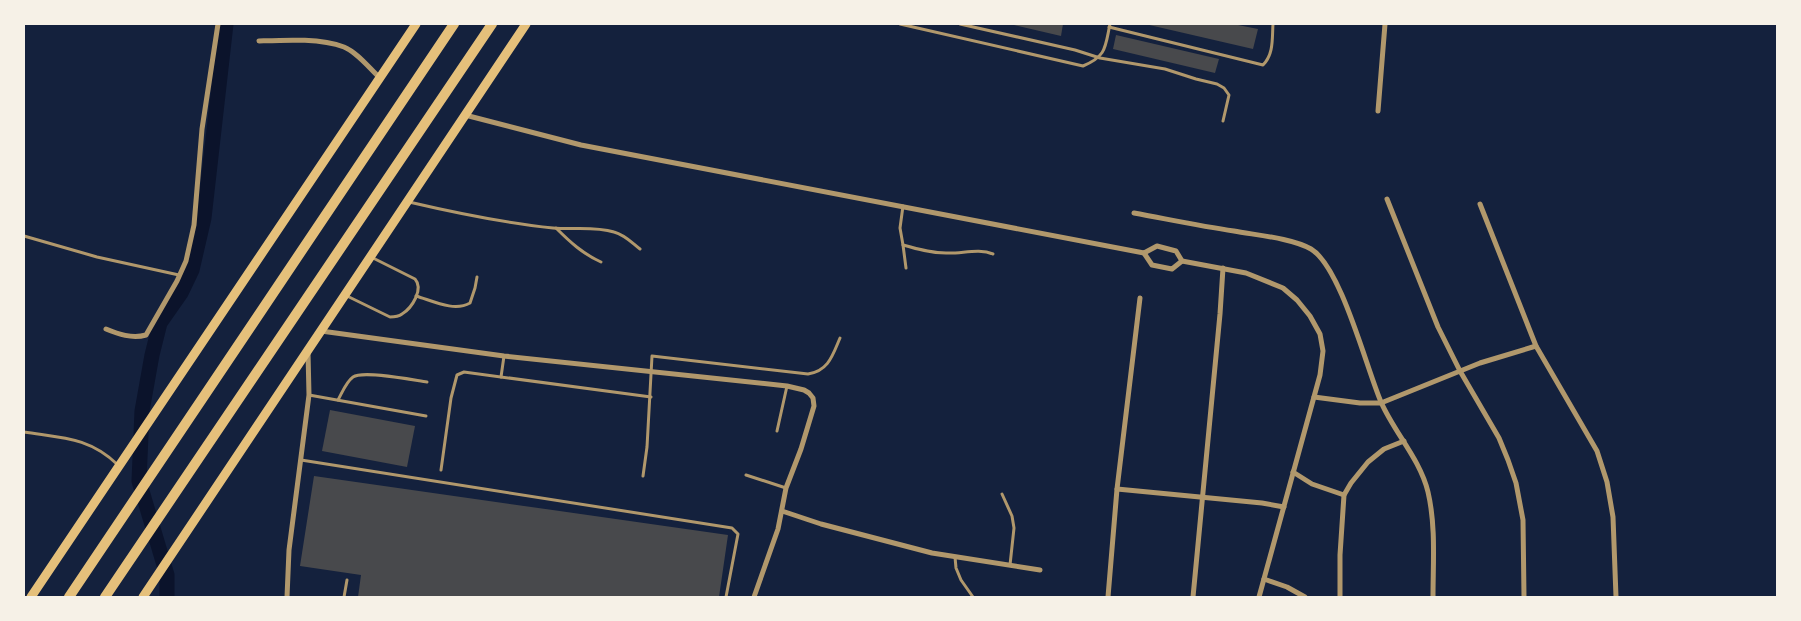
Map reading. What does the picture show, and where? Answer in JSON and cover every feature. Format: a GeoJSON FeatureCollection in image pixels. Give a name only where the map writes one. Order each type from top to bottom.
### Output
{"type":"FeatureCollection","features":[{"type":"Feature","properties":{"kind":"highway"},"geometry":{"type":"LineString","coordinates":[[69,597],[454,24]]}},
{"type":"Feature","properties":{"kind":"highway"},"geometry":{"type":"LineString","coordinates":[[104,597],[492,24]]}},
{"type":"Feature","properties":{"kind":"main road"},"geometry":{"type":"LineString","coordinates":[[31,597],[416,24]]}},
{"type":"Feature","properties":{"kind":"main road"},"geometry":{"type":"LineString","coordinates":[[145,594],[526,24]]}},
{"type":"Feature","properties":{"kind":"street"},"geometry":{"type":"LineString","coordinates":[[106,329],[123,335],[142,337],[146,335],[170,294],[186,260],[194,225],[202,129],[218,24]]}},
{"type":"Feature","properties":{"kind":"street"},"geometry":{"type":"LineString","coordinates":[[1378,111],[1385,24]]}},
{"type":"Feature","properties":{"kind":"street"},"geometry":{"type":"LineString","coordinates":[[259,41],[293,40],[325,43],[345,48],[357,56],[380,78]]}},
{"type":"Feature","properties":{"kind":"street"},"geometry":{"type":"LineString","coordinates":[[464,115],[581,144],[1144,253],[1157,246],[1176,251],[1182,261]]}},
{"type":"Feature","properties":{"kind":"street"},"geometry":{"type":"LineString","coordinates":[[1386,199],[1438,327],[1460,371],[1499,438],[1516,483],[1523,520],[1524,597]]}},
{"type":"Feature","properties":{"kind":"street"},"geometry":{"type":"LineString","coordinates":[[1480,204],[1536,346],[1597,451],[1607,482],[1613,517],[1616,597]]}},
{"type":"Feature","properties":{"kind":"street"},"geometry":{"type":"LineString","coordinates":[[1134,213],[1262,235],[1296,244],[1310,248],[1328,267],[1355,329],[1382,402],[1419,469],[1428,491],[1433,522],[1433,597]]}},
{"type":"Feature","properties":{"kind":"street"},"geometry":{"type":"LineString","coordinates":[[1144,253],[1152,265],[1172,269],[1182,261],[1223,268],[1246,273],[1283,288],[1297,300],[1310,316],[1320,334],[1323,351],[1320,375],[1259,597]]}},
{"type":"Feature","properties":{"kind":"street"},"geometry":{"type":"LineString","coordinates":[[1193,597],[1223,268]]}},
{"type":"Feature","properties":{"kind":"street"},"geometry":{"type":"LineString","coordinates":[[1108,597],[1118,489],[1140,298]]}},
{"type":"Feature","properties":{"kind":"street"},"geometry":{"type":"LineString","coordinates":[[320,331],[504,356],[787,386],[804,390],[813,398],[814,406],[801,449],[786,488],[778,529],[754,597]]}},
{"type":"Feature","properties":{"kind":"street"},"geometry":{"type":"LineString","coordinates":[[1314,397],[1360,403],[1382,402],[1480,363],[1536,346]]}},
{"type":"Feature","properties":{"kind":"street"},"geometry":{"type":"LineString","coordinates":[[287,597],[289,550],[309,395],[308,350]]}},
{"type":"Feature","properties":{"kind":"street"},"geometry":{"type":"LineString","coordinates":[[1340,597],[1340,556],[1344,494],[1350,483],[1368,462],[1384,449],[1404,441]]}},
{"type":"Feature","properties":{"kind":"street"},"geometry":{"type":"LineString","coordinates":[[1293,472],[1312,484],[1344,494]]}},
{"type":"Feature","properties":{"kind":"street"},"geometry":{"type":"LineString","coordinates":[[1118,489],[1262,503],[1284,507]]}},
{"type":"Feature","properties":{"kind":"street"},"geometry":{"type":"LineString","coordinates":[[782,511],[821,524],[954,557],[1040,570]]}},
{"type":"Feature","properties":{"kind":"street"},"geometry":{"type":"LineString","coordinates":[[1264,579],[1287,587],[1305,597]]}},
{"type":"Feature","properties":{"kind":"lane"},"geometry":{"type":"LineString","coordinates":[[900,24],[1083,66],[1100,58],[1105,49],[1110,25],[1263,65],[1268,60],[1271,52],[1273,24],[1268,24]]}},
{"type":"Feature","properties":{"kind":"lane"},"geometry":{"type":"LineString","coordinates":[[960,24],[1075,50],[1100,58],[1165,69],[1217,84],[1224,88],[1228,95],[1223,121]]}},
{"type":"Feature","properties":{"kind":"lane"},"geometry":{"type":"LineString","coordinates":[[407,201],[454,213],[556,228],[592,228],[613,232],[625,236],[640,249]]}},
{"type":"Feature","properties":{"kind":"lane"},"geometry":{"type":"LineString","coordinates":[[903,206],[900,228],[906,268]]}},
{"type":"Feature","properties":{"kind":"lane"},"geometry":{"type":"LineString","coordinates":[[556,228],[576,247],[601,262]]}},
{"type":"Feature","properties":{"kind":"lane"},"geometry":{"type":"LineString","coordinates":[[24,236],[97,257],[179,275]]}},
{"type":"Feature","properties":{"kind":"lane"},"geometry":{"type":"LineString","coordinates":[[903,245],[936,253],[978,252],[993,254]]}},
{"type":"Feature","properties":{"kind":"lane"},"geometry":{"type":"LineString","coordinates":[[344,295],[390,317],[403,314],[411,306],[419,288],[418,283],[414,279],[370,256]]}},
{"type":"Feature","properties":{"kind":"lane"},"geometry":{"type":"LineString","coordinates":[[416,296],[462,308],[470,303],[477,277]]}},
{"type":"Feature","properties":{"kind":"lane"},"geometry":{"type":"LineString","coordinates":[[643,476],[647,447],[652,356],[808,374],[817,373],[830,360],[840,338]]}},
{"type":"Feature","properties":{"kind":"lane"},"geometry":{"type":"LineString","coordinates":[[501,377],[504,356]]}},
{"type":"Feature","properties":{"kind":"lane"},"geometry":{"type":"LineString","coordinates":[[441,470],[451,398],[457,375],[464,372],[650,397]]}},
{"type":"Feature","properties":{"kind":"lane"},"geometry":{"type":"LineString","coordinates":[[338,400],[347,383],[354,376],[364,373],[427,382]]}},
{"type":"Feature","properties":{"kind":"lane"},"geometry":{"type":"LineString","coordinates":[[777,432],[787,386]]}},
{"type":"Feature","properties":{"kind":"lane"},"geometry":{"type":"LineString","coordinates":[[309,395],[426,416]]}},
{"type":"Feature","properties":{"kind":"lane"},"geometry":{"type":"LineString","coordinates":[[24,432],[79,440],[121,463]]}},
{"type":"Feature","properties":{"kind":"lane"},"geometry":{"type":"LineString","coordinates":[[300,460],[732,528],[738,534],[726,597]]}},
{"type":"Feature","properties":{"kind":"lane"},"geometry":{"type":"LineString","coordinates":[[746,474],[786,488]]}},
{"type":"Feature","properties":{"kind":"lane"},"geometry":{"type":"LineString","coordinates":[[1002,494],[1012,516],[1014,528],[1010,566]]}},
{"type":"Feature","properties":{"kind":"lane"},"geometry":{"type":"LineString","coordinates":[[954,557],[961,580],[973,597]]}},
{"type":"Feature","properties":{"kind":"lane"},"geometry":{"type":"LineString","coordinates":[[344,597],[347,580]]}},
{"type":"Feature","properties":{"kind":"building"},"geometry":{"type":"Polygon","coordinates":[[[1010,24],[1063,24],[1061,36],[1010,24]]]}},
{"type":"Feature","properties":{"kind":"building"},"geometry":{"type":"Polygon","coordinates":[[[1145,24],[1233,24],[1258,29],[1253,49],[1145,24]]]}},
{"type":"Feature","properties":{"kind":"building"},"geometry":{"type":"Polygon","coordinates":[[[1116,35],[1219,59],[1215,73],[1113,49],[1116,35]]]}},
{"type":"Feature","properties":{"kind":"building"},"geometry":{"type":"Polygon","coordinates":[[[330,410],[415,426],[407,467],[322,451],[330,410]]]}},
{"type":"Feature","properties":{"kind":"building"},"geometry":{"type":"Polygon","coordinates":[[[314,476],[728,535],[719,597],[358,597],[361,575],[300,566],[314,476]]]}},
{"type":"Feature","properties":{"kind":"waterway"},"geometry":{"type":"LineString","coordinates":[[167,597],[167,575],[139,481],[142,411],[160,323],[181,293],[192,270],[204,218],[226,24]]}}]}
